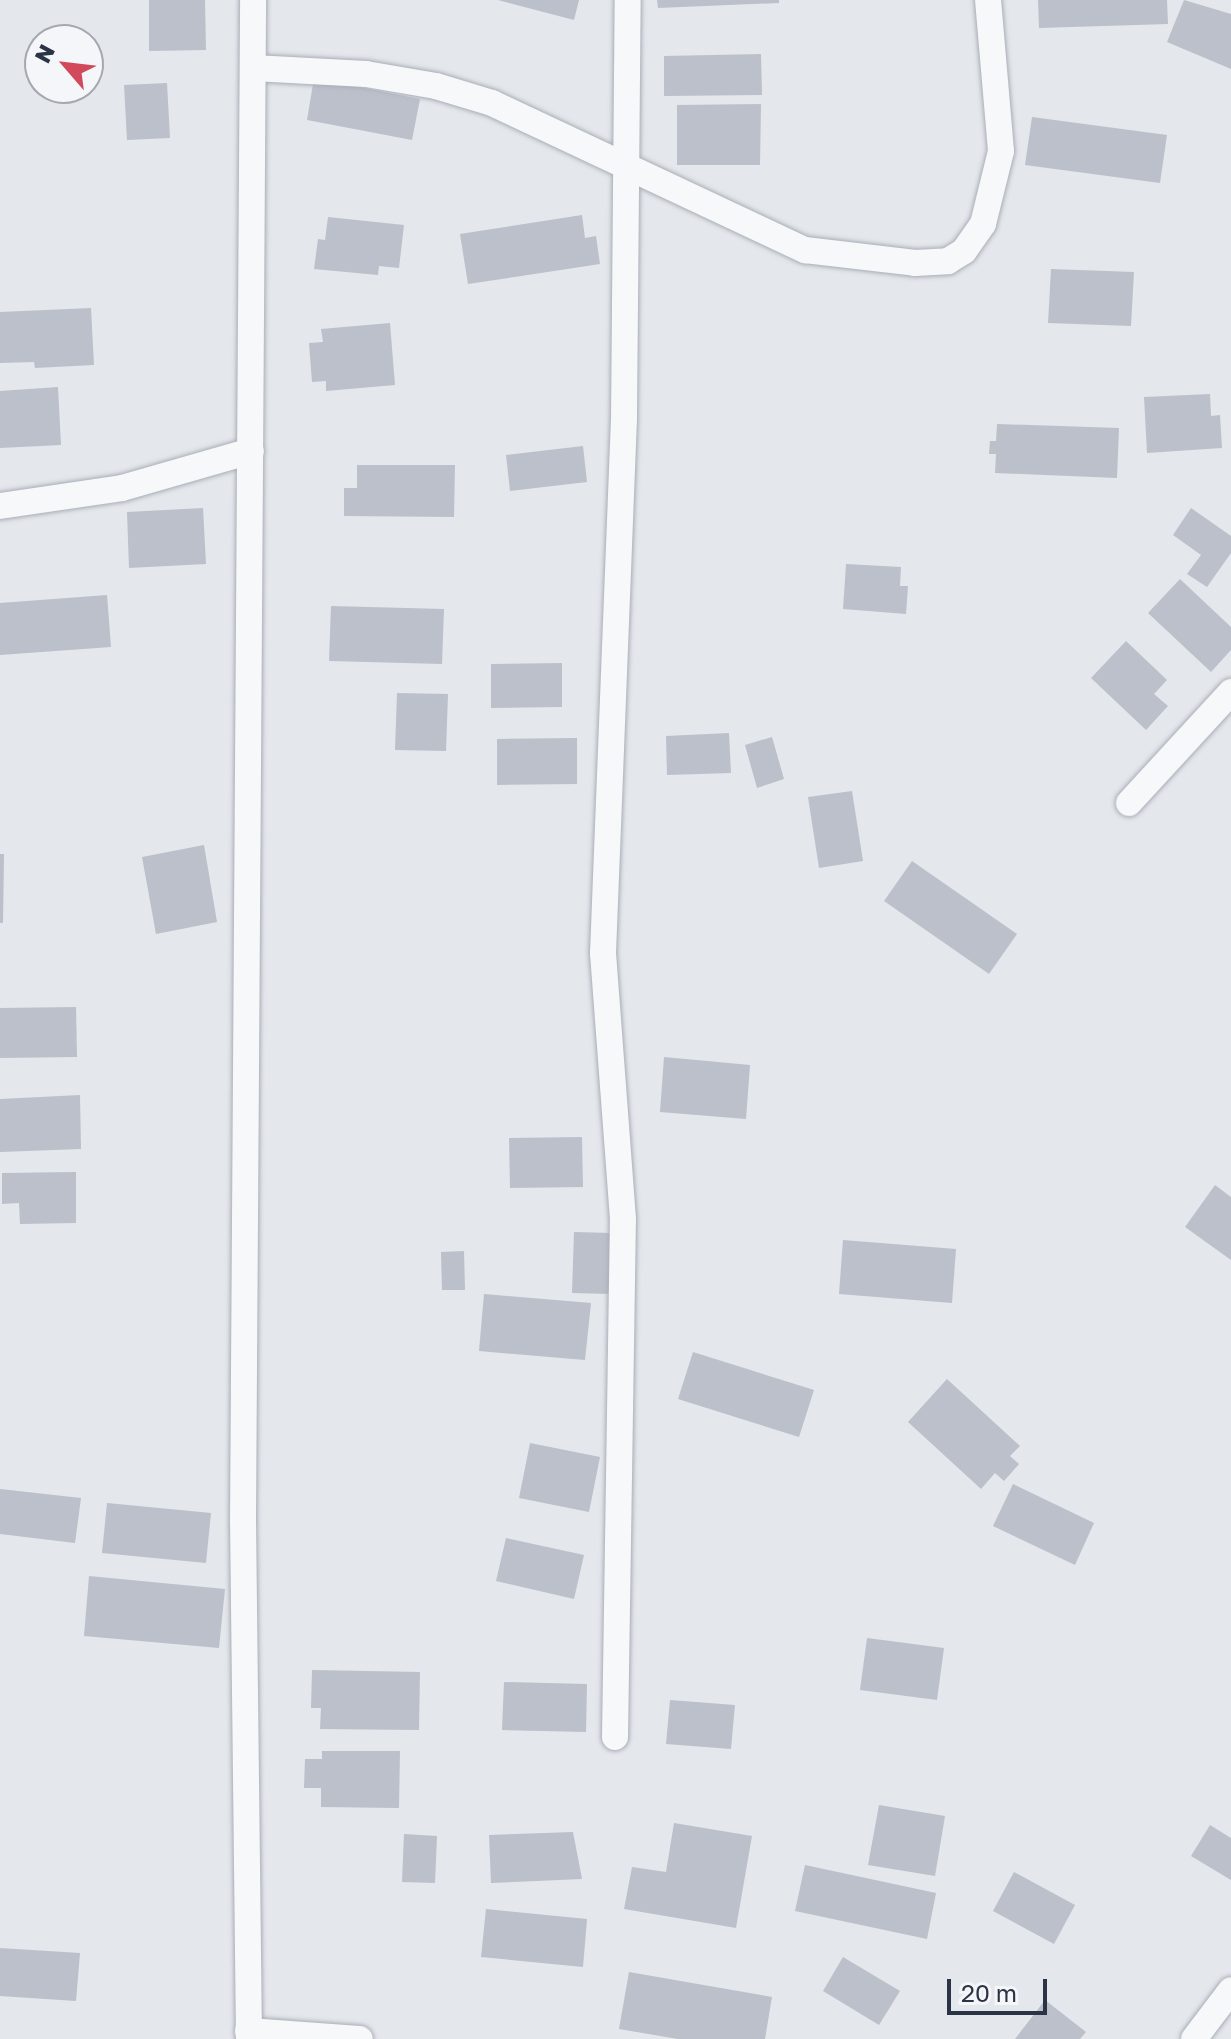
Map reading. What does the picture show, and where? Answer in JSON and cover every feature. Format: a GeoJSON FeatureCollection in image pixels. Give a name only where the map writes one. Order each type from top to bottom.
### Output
{"type":"FeatureCollection","features":[{"type":"Feature","properties":{"kind":"street"},"geometry":{"type":"LineString","coordinates":[[253,0],[243,1506],[248,2035],[360,2039]]}},
{"type":"Feature","properties":{"kind":"street"},"geometry":{"type":"LineString","coordinates":[[615,1737],[623,1219],[603,953],[629,167],[628,0]]}},
{"type":"Feature","properties":{"kind":"street"},"geometry":{"type":"LineString","coordinates":[[253,68],[366,74],[436,86],[492,103],[805,250],[915,263],[948,261],[964,251],[983,224],[1001,151],[988,0]]}},
{"type":"Feature","properties":{"kind":"street"},"geometry":{"type":"LineString","coordinates":[[0,506],[122,488],[251,451]]}},
{"type":"Feature","properties":{"kind":"street"},"geometry":{"type":"LineString","coordinates":[[1129,803],[1231,692]]}},
{"type":"Feature","properties":{"kind":"street"},"geometry":{"type":"LineString","coordinates":[[1194,2039],[1231,1990]]}},
{"type":"Feature","properties":{"kind":"building"},"geometry":{"type":"Polygon","coordinates":[[[149,0],[205,0],[206,50],[149,51],[149,0]]]}},
{"type":"Feature","properties":{"kind":"building"},"geometry":{"type":"Polygon","coordinates":[[[498,0],[579,0],[574,20],[498,0]]]}},
{"type":"Feature","properties":{"kind":"building"},"geometry":{"type":"Polygon","coordinates":[[[657,0],[779,0],[779,3],[658,8],[657,0]]]}},
{"type":"Feature","properties":{"kind":"building"},"geometry":{"type":"Polygon","coordinates":[[[1038,0],[1167,0],[1168,24],[1039,28],[1038,0]]]}},
{"type":"Feature","properties":{"kind":"building"},"geometry":{"type":"Polygon","coordinates":[[[1184,0],[1231,14],[1231,69],[1167,42],[1184,0]]]}},
{"type":"Feature","properties":{"kind":"building"},"geometry":{"type":"Polygon","coordinates":[[[761,54],[762,95],[664,96],[664,56],[761,54]]]}},
{"type":"Feature","properties":{"kind":"building"},"geometry":{"type":"Polygon","coordinates":[[[314,78],[420,99],[412,140],[307,120],[314,78]]]}},
{"type":"Feature","properties":{"kind":"building"},"geometry":{"type":"Polygon","coordinates":[[[167,83],[170,138],[127,140],[124,85],[167,83]]]}},
{"type":"Feature","properties":{"kind":"building"},"geometry":{"type":"Polygon","coordinates":[[[761,104],[760,165],[677,165],[677,105],[761,104]]]}},
{"type":"Feature","properties":{"kind":"building"},"geometry":{"type":"Polygon","coordinates":[[[1032,117],[1167,135],[1160,183],[1025,165],[1032,117]]]}},
{"type":"Feature","properties":{"kind":"building"},"geometry":{"type":"Polygon","coordinates":[[[582,215],[585,238],[596,236],[600,264],[468,284],[460,234],[582,215]]]}},
{"type":"Feature","properties":{"kind":"building"},"geometry":{"type":"Polygon","coordinates":[[[328,217],[404,225],[399,268],[379,266],[378,275],[314,269],[318,239],[325,240],[328,217]]]}},
{"type":"Feature","properties":{"kind":"building"},"geometry":{"type":"Polygon","coordinates":[[[1051,269],[1134,272],[1131,326],[1048,323],[1051,269]]]}},
{"type":"Feature","properties":{"kind":"building"},"geometry":{"type":"Polygon","coordinates":[[[91,308],[94,365],[35,368],[34,362],[0,363],[0,312],[91,308]]]}},
{"type":"Feature","properties":{"kind":"building"},"geometry":{"type":"Polygon","coordinates":[[[390,323],[395,385],[326,391],[326,381],[312,382],[309,343],[323,342],[321,329],[390,323]]]}},
{"type":"Feature","properties":{"kind":"building"},"geometry":{"type":"Polygon","coordinates":[[[58,387],[61,445],[0,448],[0,391],[58,387]]]}},
{"type":"Feature","properties":{"kind":"building"},"geometry":{"type":"Polygon","coordinates":[[[1210,394],[1211,416],[1220,415],[1222,448],[1147,453],[1144,397],[1210,394]]]}},
{"type":"Feature","properties":{"kind":"building"},"geometry":{"type":"Polygon","coordinates":[[[997,424],[1119,428],[1117,478],[995,473],[996,454],[989,454],[990,441],[996,441],[997,424]]]}},
{"type":"Feature","properties":{"kind":"building"},"geometry":{"type":"Polygon","coordinates":[[[583,446],[587,482],[510,491],[506,455],[583,446]]]}},
{"type":"Feature","properties":{"kind":"building"},"geometry":{"type":"Polygon","coordinates":[[[357,465],[455,465],[454,517],[344,516],[344,488],[357,488],[357,465]]]}},
{"type":"Feature","properties":{"kind":"building"},"geometry":{"type":"Polygon","coordinates":[[[203,508],[206,564],[129,568],[127,512],[203,508]]]}},
{"type":"Feature","properties":{"kind":"building"},"geometry":{"type":"Polygon","coordinates":[[[1191,508],[1231,536],[1231,553],[1207,587],[1187,574],[1201,555],[1173,535],[1191,508]]]}},
{"type":"Feature","properties":{"kind":"building"},"geometry":{"type":"Polygon","coordinates":[[[846,564],[901,567],[900,586],[908,586],[906,614],[843,609],[846,564]]]}},
{"type":"Feature","properties":{"kind":"building"},"geometry":{"type":"Polygon","coordinates":[[[1180,579],[1231,627],[1231,650],[1211,672],[1148,613],[1180,579]]]}},
{"type":"Feature","properties":{"kind":"building"},"geometry":{"type":"Polygon","coordinates":[[[107,595],[111,647],[0,655],[0,603],[107,595]]]}},
{"type":"Feature","properties":{"kind":"building"},"geometry":{"type":"Polygon","coordinates":[[[331,606],[444,609],[442,664],[329,661],[331,606]]]}},
{"type":"Feature","properties":{"kind":"building"},"geometry":{"type":"Polygon","coordinates":[[[1126,641],[1167,680],[1154,694],[1168,706],[1146,730],[1091,678],[1126,641]]]}},
{"type":"Feature","properties":{"kind":"building"},"geometry":{"type":"Polygon","coordinates":[[[562,663],[562,707],[491,708],[491,664],[562,663]]]}},
{"type":"Feature","properties":{"kind":"building"},"geometry":{"type":"Polygon","coordinates":[[[397,693],[448,694],[446,751],[395,750],[397,693]]]}},
{"type":"Feature","properties":{"kind":"building"},"geometry":{"type":"Polygon","coordinates":[[[729,733],[731,773],[667,775],[666,736],[729,733]]]}},
{"type":"Feature","properties":{"kind":"building"},"geometry":{"type":"Polygon","coordinates":[[[772,737],[784,779],[757,788],[745,745],[772,737]]]}},
{"type":"Feature","properties":{"kind":"building"},"geometry":{"type":"Polygon","coordinates":[[[577,738],[577,784],[497,785],[497,739],[577,738]]]}},
{"type":"Feature","properties":{"kind":"building"},"geometry":{"type":"Polygon","coordinates":[[[852,791],[863,861],[819,868],[808,797],[852,791]]]}},
{"type":"Feature","properties":{"kind":"building"},"geometry":{"type":"Polygon","coordinates":[[[204,845],[217,922],[156,934],[142,857],[204,845]]]}},
{"type":"Feature","properties":{"kind":"building"},"geometry":{"type":"Polygon","coordinates":[[[0,854],[4,854],[3,923],[0,923],[0,854]]]}},
{"type":"Feature","properties":{"kind":"building"},"geometry":{"type":"Polygon","coordinates":[[[912,861],[1017,934],[989,974],[884,901],[912,861]]]}},
{"type":"Feature","properties":{"kind":"building"},"geometry":{"type":"Polygon","coordinates":[[[76,1007],[77,1057],[0,1058],[0,1008],[76,1007]]]}},
{"type":"Feature","properties":{"kind":"building"},"geometry":{"type":"Polygon","coordinates":[[[664,1057],[750,1065],[746,1119],[660,1112],[664,1057]]]}},
{"type":"Feature","properties":{"kind":"building"},"geometry":{"type":"Polygon","coordinates":[[[80,1095],[81,1149],[0,1152],[0,1099],[80,1095]]]}},
{"type":"Feature","properties":{"kind":"building"},"geometry":{"type":"Polygon","coordinates":[[[582,1137],[583,1187],[510,1188],[509,1138],[582,1137]]]}},
{"type":"Feature","properties":{"kind":"building"},"geometry":{"type":"Polygon","coordinates":[[[76,1172],[76,1223],[20,1224],[19,1203],[2,1204],[2,1173],[76,1172]]]}},
{"type":"Feature","properties":{"kind":"building"},"geometry":{"type":"Polygon","coordinates":[[[1215,1185],[1231,1197],[1231,1260],[1185,1227],[1215,1185]]]}},
{"type":"Feature","properties":{"kind":"building"},"geometry":{"type":"Polygon","coordinates":[[[574,1232],[611,1233],[609,1294],[572,1293],[574,1232]]]}},
{"type":"Feature","properties":{"kind":"building"},"geometry":{"type":"Polygon","coordinates":[[[843,1240],[956,1249],[952,1303],[839,1294],[843,1240]]]}},
{"type":"Feature","properties":{"kind":"building"},"geometry":{"type":"Polygon","coordinates":[[[464,1251],[465,1290],[442,1290],[441,1252],[464,1251]]]}},
{"type":"Feature","properties":{"kind":"building"},"geometry":{"type":"Polygon","coordinates":[[[484,1294],[591,1303],[585,1360],[479,1351],[484,1294]]]}},
{"type":"Feature","properties":{"kind":"building"},"geometry":{"type":"Polygon","coordinates":[[[693,1352],[814,1390],[799,1437],[678,1399],[693,1352]]]}},
{"type":"Feature","properties":{"kind":"building"},"geometry":{"type":"Polygon","coordinates":[[[947,1379],[1020,1446],[1010,1456],[1019,1464],[1004,1481],[995,1473],[981,1489],[908,1422],[947,1379]]]}},
{"type":"Feature","properties":{"kind":"building"},"geometry":{"type":"Polygon","coordinates":[[[530,1443],[600,1457],[589,1512],[519,1498],[530,1443]]]}},
{"type":"Feature","properties":{"kind":"building"},"geometry":{"type":"Polygon","coordinates":[[[1013,1484],[1094,1523],[1075,1565],[993,1526],[1013,1484]]]}},
{"type":"Feature","properties":{"kind":"building"},"geometry":{"type":"Polygon","coordinates":[[[0,1489],[81,1498],[75,1543],[0,1534],[0,1489]]]}},
{"type":"Feature","properties":{"kind":"building"},"geometry":{"type":"Polygon","coordinates":[[[107,1503],[211,1513],[206,1563],[102,1553],[107,1503]]]}},
{"type":"Feature","properties":{"kind":"building"},"geometry":{"type":"Polygon","coordinates":[[[506,1538],[584,1555],[574,1599],[496,1581],[506,1538]]]}},
{"type":"Feature","properties":{"kind":"building"},"geometry":{"type":"Polygon","coordinates":[[[89,1576],[225,1589],[219,1648],[84,1636],[89,1576]]]}},
{"type":"Feature","properties":{"kind":"building"},"geometry":{"type":"Polygon","coordinates":[[[867,1638],[944,1648],[937,1700],[860,1690],[867,1638]]]}},
{"type":"Feature","properties":{"kind":"building"},"geometry":{"type":"Polygon","coordinates":[[[312,1670],[420,1672],[419,1730],[320,1729],[321,1708],[311,1708],[312,1670]]]}},
{"type":"Feature","properties":{"kind":"building"},"geometry":{"type":"Polygon","coordinates":[[[504,1682],[587,1684],[586,1732],[502,1730],[504,1682]]]}},
{"type":"Feature","properties":{"kind":"building"},"geometry":{"type":"Polygon","coordinates":[[[670,1700],[735,1705],[731,1749],[666,1744],[670,1700]]]}},
{"type":"Feature","properties":{"kind":"building"},"geometry":{"type":"Polygon","coordinates":[[[322,1751],[400,1751],[399,1808],[321,1807],[321,1788],[304,1788],[305,1759],[322,1759],[322,1751]]]}},
{"type":"Feature","properties":{"kind":"building"},"geometry":{"type":"Polygon","coordinates":[[[879,1805],[945,1816],[935,1876],[868,1865],[879,1805]]]}},
{"type":"Feature","properties":{"kind":"building"},"geometry":{"type":"Polygon","coordinates":[[[674,1823],[752,1836],[736,1928],[624,1909],[632,1867],[666,1872],[674,1823]]]}},
{"type":"Feature","properties":{"kind":"building"},"geometry":{"type":"Polygon","coordinates":[[[1210,1825],[1231,1838],[1231,1880],[1191,1856],[1210,1825]]]}},
{"type":"Feature","properties":{"kind":"building"},"geometry":{"type":"Polygon","coordinates":[[[573,1832],[582,1879],[491,1883],[489,1835],[573,1832]]]}},
{"type":"Feature","properties":{"kind":"building"},"geometry":{"type":"Polygon","coordinates":[[[404,1834],[437,1836],[435,1883],[402,1882],[404,1834]]]}},
{"type":"Feature","properties":{"kind":"building"},"geometry":{"type":"Polygon","coordinates":[[[805,1865],[936,1893],[927,1939],[795,1911],[805,1865]]]}},
{"type":"Feature","properties":{"kind":"building"},"geometry":{"type":"Polygon","coordinates":[[[1014,1872],[1075,1905],[1054,1944],[993,1911],[1014,1872]]]}},
{"type":"Feature","properties":{"kind":"building"},"geometry":{"type":"Polygon","coordinates":[[[486,1909],[587,1919],[583,1967],[481,1957],[486,1909]]]}},
{"type":"Feature","properties":{"kind":"building"},"geometry":{"type":"Polygon","coordinates":[[[0,1948],[80,1953],[76,2001],[0,1996],[0,1948]]]}},
{"type":"Feature","properties":{"kind":"building"},"geometry":{"type":"Polygon","coordinates":[[[843,1957],[900,1991],[879,2025],[823,1991],[843,1957]]]}},
{"type":"Feature","properties":{"kind":"building"},"geometry":{"type":"Polygon","coordinates":[[[629,1972],[772,1997],[765,2039],[678,2039],[619,2029],[629,1972]]]}},
{"type":"Feature","properties":{"kind":"building"},"geometry":{"type":"Polygon","coordinates":[[[1045,2000],[1086,2032],[1080,2039],[1015,2039],[1045,2000]]]}}]}
